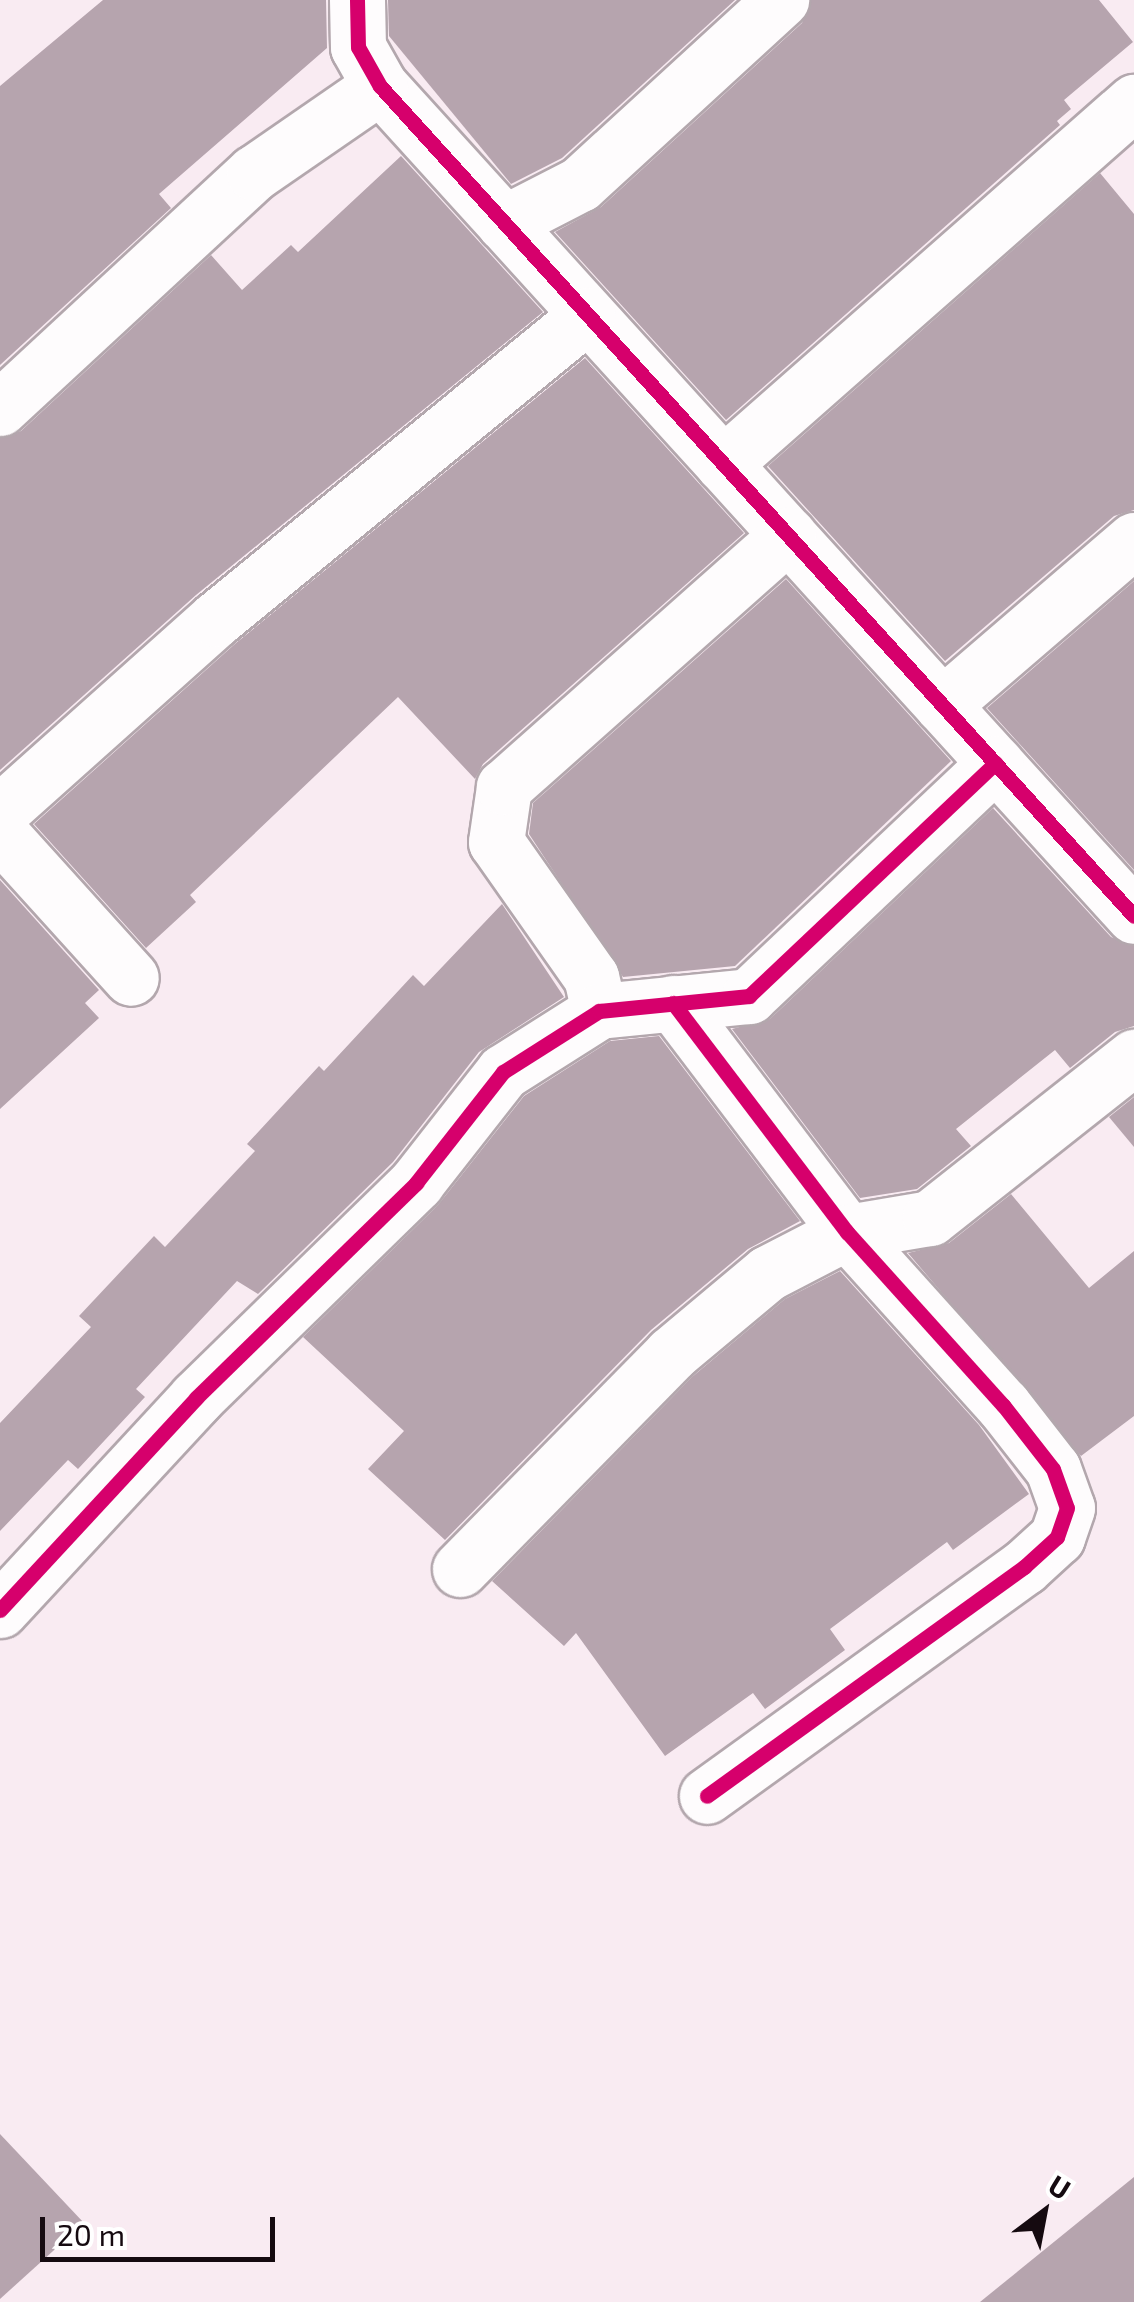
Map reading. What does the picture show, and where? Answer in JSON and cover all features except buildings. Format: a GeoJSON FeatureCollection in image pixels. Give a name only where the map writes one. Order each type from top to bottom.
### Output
{"type":"FeatureCollection","features":[{"type":"Feature","properties":{"kind":"street"},"geometry":{"type":"LineString","coordinates":[[357,0],[358,46],[380,86],[1134,916]]}},
{"type":"Feature","properties":{"kind":"street"},"geometry":{"type":"LineString","coordinates":[[504,223],[580,184],[781,0]]}},
{"type":"Feature","properties":{"kind":"street"},"geometry":{"type":"LineString","coordinates":[[0,408],[254,172],[380,86]]}},
{"type":"Feature","properties":{"kind":"street"},"geometry":{"type":"LineString","coordinates":[[723,464],[1134,102]]}},
{"type":"Feature","properties":{"kind":"street"},"geometry":{"type":"LineString","coordinates":[[0,812],[216,619],[588,314]]}},
{"type":"Feature","properties":{"kind":"street"},"geometry":{"type":"LineString","coordinates":[[599,1010],[590,978],[496,842],[504,787],[788,535]]}},
{"type":"Feature","properties":{"kind":"street"},"geometry":{"type":"LineString","coordinates":[[942,705],[1134,540]]}},
{"type":"Feature","properties":{"kind":"street"},"geometry":{"type":"LineString","coordinates":[[0,1610],[196,1398],[416,1183],[504,1072],[599,1010],[749,996],[995,763]]}},
{"type":"Feature","properties":{"kind":"street"},"geometry":{"type":"LineString","coordinates":[[0,834],[131,978]]}},
{"type":"Feature","properties":{"kind":"street"},"geometry":{"type":"LineString","coordinates":[[674,1003],[847,1232],[1004,1405],[1053,1469],[1067,1508],[1057,1536],[1024,1567],[706,1796]]}},
{"type":"Feature","properties":{"kind":"street"},"geometry":{"type":"LineString","coordinates":[[460,1570],[671,1354],[768,1273],[847,1232],[930,1218],[1134,1057]]}},
{"type":"Feature","properties":{"kind":"cycle path"},"geometry":{"type":"LineString","coordinates":[[357,0],[358,47],[380,86],[1134,916]]}},
{"type":"Feature","properties":{"kind":"cycle path"},"geometry":{"type":"LineString","coordinates":[[0,1610],[196,1398],[416,1183],[503,1072],[599,1011],[749,996],[995,763]]}},
{"type":"Feature","properties":{"kind":"cycle path"},"geometry":{"type":"LineString","coordinates":[[673,1003],[847,1232],[1003,1405],[1053,1469],[1067,1508],[1057,1537],[1024,1567],[707,1796]]}}]}
